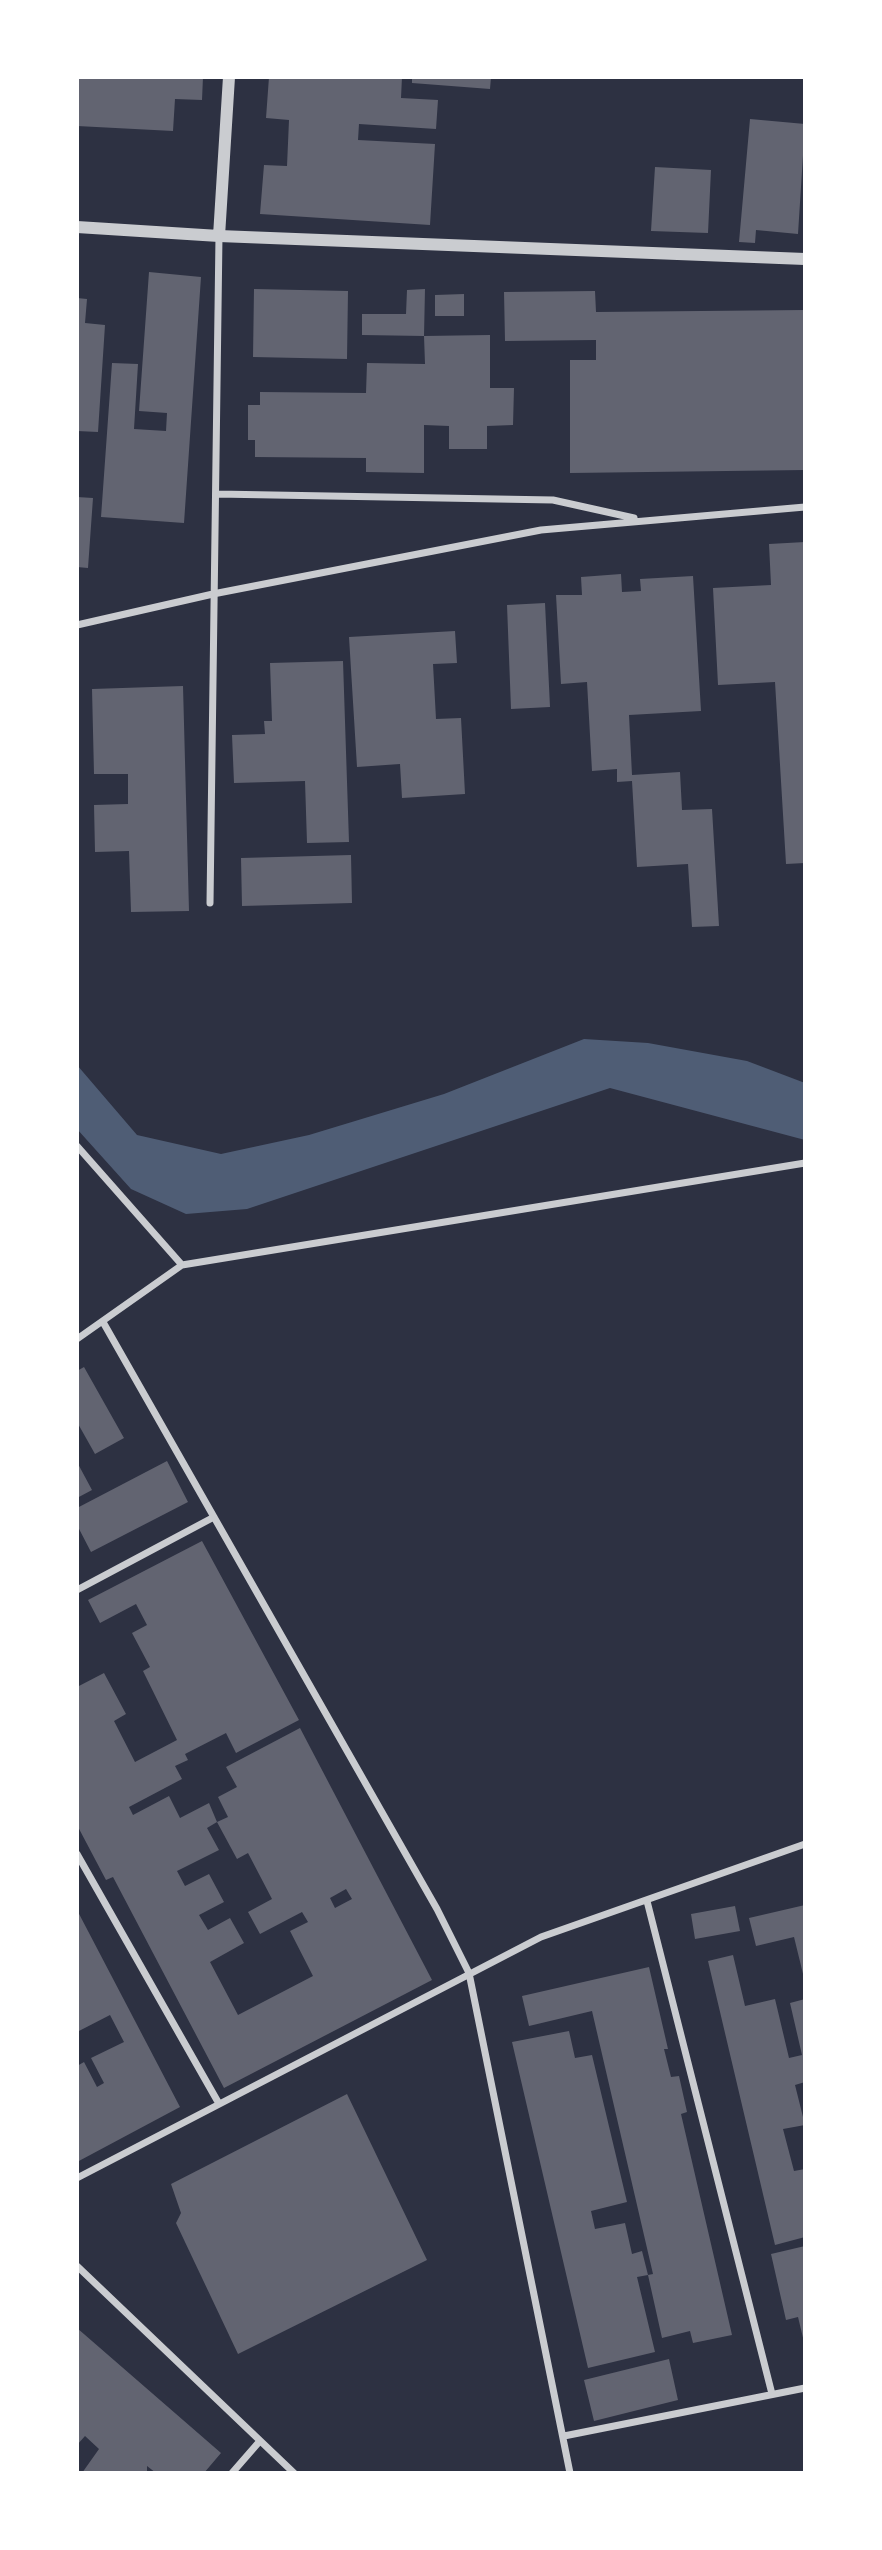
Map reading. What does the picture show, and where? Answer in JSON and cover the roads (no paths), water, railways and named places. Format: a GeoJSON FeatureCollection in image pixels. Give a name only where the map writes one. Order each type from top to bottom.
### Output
{"type":"FeatureCollection","features":[{"type":"Feature","properties":{"kind":"street"},"geometry":{"type":"LineString","coordinates":[[210,903],[219,236],[229,77]]}},
{"type":"Feature","properties":{"kind":"street"},"geometry":{"type":"LineString","coordinates":[[77,228],[805,259]]}},
{"type":"Feature","properties":{"kind":"street"},"geometry":{"type":"LineString","coordinates":[[217,494],[553,500],[641,520]]}},
{"type":"Feature","properties":{"kind":"street"},"geometry":{"type":"LineString","coordinates":[[77,625],[213,594],[541,530],[805,507]]}},
{"type":"Feature","properties":{"kind":"street"},"geometry":{"type":"LineString","coordinates":[[77,1146],[182,1265]]}},
{"type":"Feature","properties":{"kind":"street"},"geometry":{"type":"LineString","coordinates":[[77,1339],[182,1265],[805,1163]]}},
{"type":"Feature","properties":{"kind":"street"},"geometry":{"type":"LineString","coordinates":[[103,1322],[437,1909],[469,1973],[570,2473]]}},
{"type":"Feature","properties":{"kind":"street"},"geometry":{"type":"LineString","coordinates":[[77,1590],[214,1517]]}},
{"type":"Feature","properties":{"kind":"street"},"geometry":{"type":"LineString","coordinates":[[77,2178],[218,2102],[541,1937],[647,1902],[805,1844]]}},
{"type":"Feature","properties":{"kind":"street"},"geometry":{"type":"LineString","coordinates":[[77,1854],[218,2102]]}},
{"type":"Feature","properties":{"kind":"street"},"geometry":{"type":"LineString","coordinates":[[647,1902],[772,2394]]}},
{"type":"Feature","properties":{"kind":"street"},"geometry":{"type":"LineString","coordinates":[[77,2266],[293,2473]]}},
{"type":"Feature","properties":{"kind":"street"},"geometry":{"type":"LineString","coordinates":[[564,2436],[805,2388]]}},
{"type":"Feature","properties":{"kind":"street"},"geometry":{"type":"LineString","coordinates":[[232,2473],[259,2442]]}},
{"type":"Feature","properties":{"kind":"water"},"geometry":{"type":"Polygon","coordinates":[[[584,1039],[648,1043],[747,1061],[805,1083],[805,1140],[610,1088],[247,1209],[186,1214],[131,1189],[77,1129],[77,1065],[137,1135],[221,1154],[309,1135],[444,1094],[584,1039]]]}}]}
